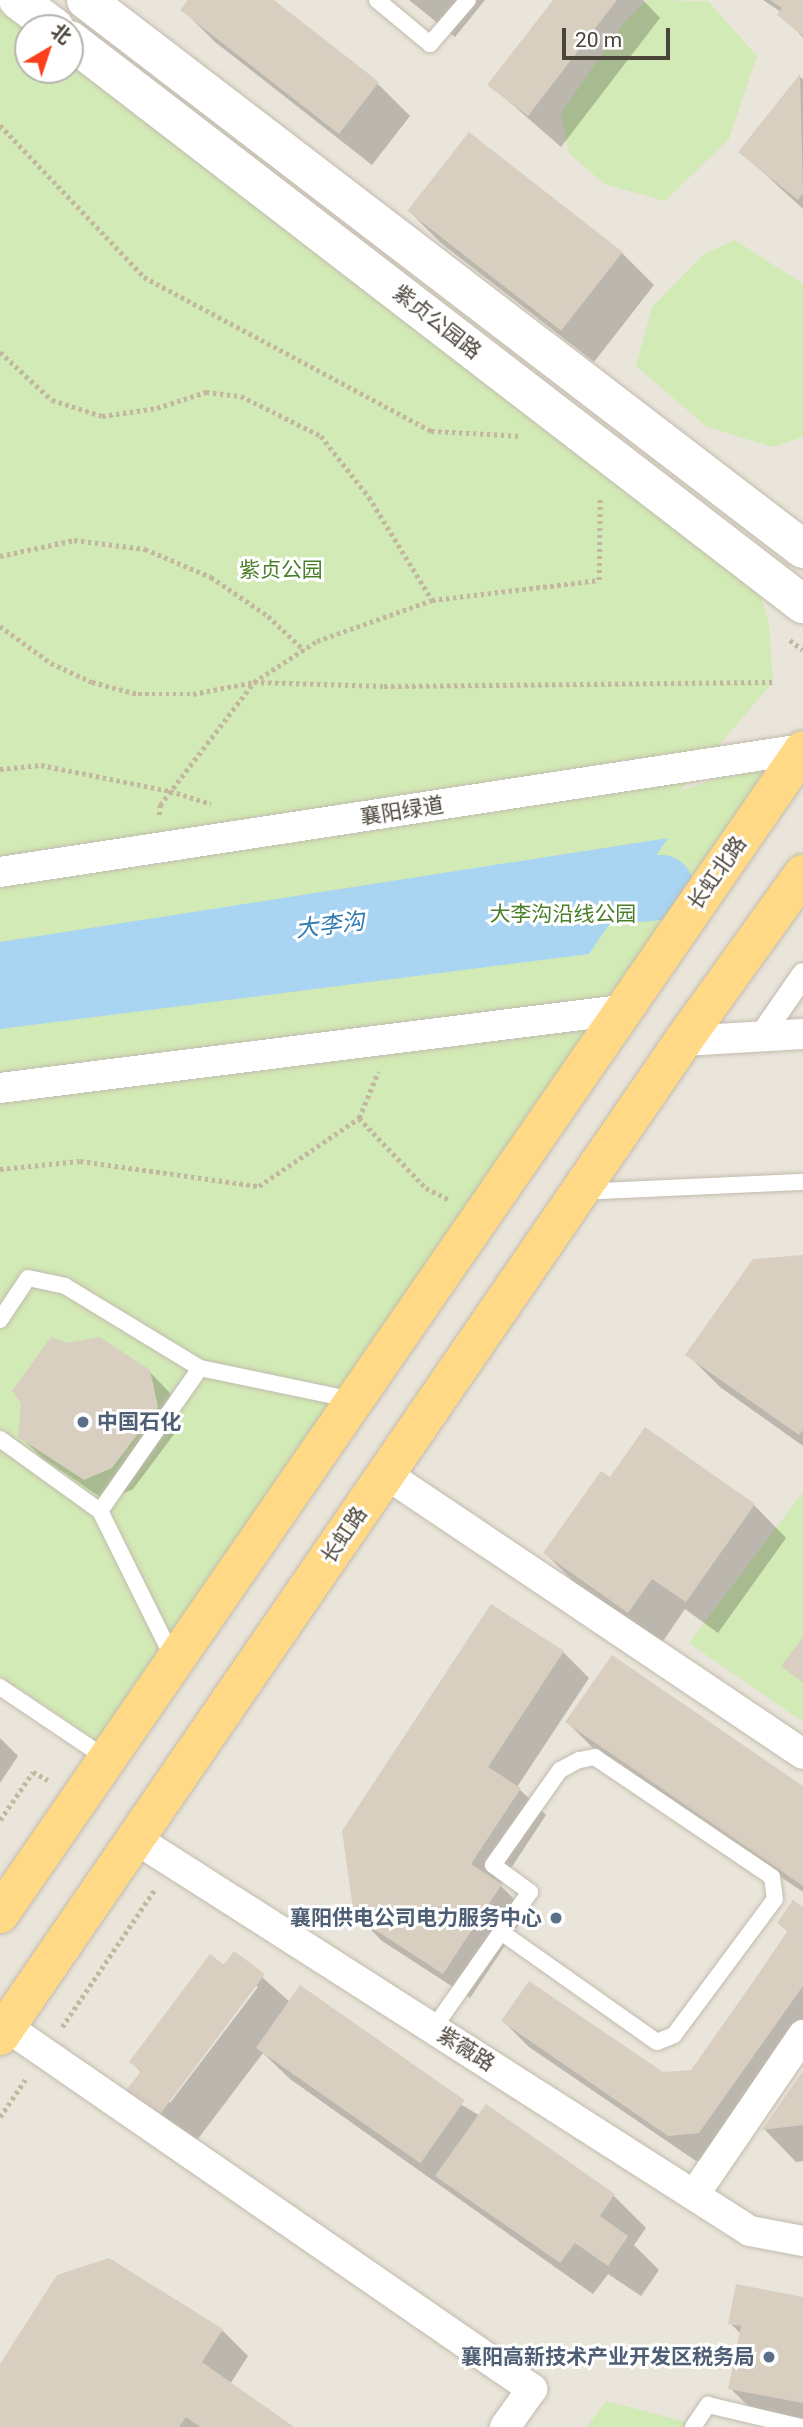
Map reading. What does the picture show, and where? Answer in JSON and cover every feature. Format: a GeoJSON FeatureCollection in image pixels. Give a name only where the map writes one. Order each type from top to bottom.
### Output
{"type":"FeatureCollection","features":[{"type":"Feature","properties":{"kind":"highway","name":"长虹北路"},"geometry":{"type":"LineString","coordinates":[[626,1003],[803,750]]}},
{"type":"Feature","properties":{"kind":"highway"},"geometry":{"type":"LineString","coordinates":[[685,1037],[803,874]]}},
{"type":"Feature","properties":{"kind":"highway"},"geometry":{"type":"LineString","coordinates":[[0,1914],[626,1003]]}},
{"type":"Feature","properties":{"kind":"highway","name":"长虹路"},"geometry":{"type":"LineString","coordinates":[[3,2031],[685,1037]]}},
{"type":"Feature","properties":{"kind":"street"},"geometry":{"type":"LineString","coordinates":[[18,0],[36,14]]}},
{"type":"Feature","properties":{"kind":"street","name":"紫贞公园路"},"geometry":{"type":"LineString","coordinates":[[86,0],[803,550]]}},
{"type":"Feature","properties":{"kind":"street","name":"紫贞公园路"},"geometry":{"type":"LineString","coordinates":[[84,51],[803,604]]}},
{"type":"Feature","properties":{"kind":"street","name":"襄阳绿道"},"geometry":{"type":"LineString","coordinates":[[0,872],[803,750]]}},
{"type":"Feature","properties":{"kind":"street"},"geometry":{"type":"LineString","coordinates":[[760,1036],[803,974]]}},
{"type":"Feature","properties":{"kind":"street"},"geometry":{"type":"LineString","coordinates":[[0,1088],[392,1039],[626,1003]]}},
{"type":"Feature","properties":{"kind":"street"},"geometry":{"type":"LineString","coordinates":[[685,1037],[803,1034]]}},
{"type":"Feature","properties":{"kind":"street"},"geometry":{"type":"LineString","coordinates":[[386,1474],[803,1754]]}},
{"type":"Feature","properties":{"kind":"street","name":"紫薇路"},"geometry":{"type":"LineString","coordinates":[[136,1839],[750,2231],[803,2241]]}},
{"type":"Feature","properties":{"kind":"street"},"geometry":{"type":"LineString","coordinates":[[3,2031],[44,2052],[532,2389],[505,2427]]}},
{"type":"Feature","properties":{"kind":"street"},"geometry":{"type":"LineString","coordinates":[[694,2194],[803,2035]]}},
{"type":"Feature","properties":{"kind":"lane"},"geometry":{"type":"LineString","coordinates":[[377,0],[430,44],[468,0]]}},
{"type":"Feature","properties":{"kind":"lane"},"geometry":{"type":"LineString","coordinates":[[579,1192],[803,1182]]}},
{"type":"Feature","properties":{"kind":"lane"},"geometry":{"type":"LineString","coordinates":[[0,1320],[28,1278],[65,1286],[200,1368],[353,1400]]}},
{"type":"Feature","properties":{"kind":"lane"},"geometry":{"type":"LineString","coordinates":[[100,1511],[200,1368]]}},
{"type":"Feature","properties":{"kind":"lane"},"geometry":{"type":"LineString","coordinates":[[0,1439],[100,1511],[174,1660]]}},
{"type":"Feature","properties":{"kind":"lane"},"geometry":{"type":"LineString","coordinates":[[0,1687],[107,1759]]}},
{"type":"Feature","properties":{"kind":"lane"},"geometry":{"type":"LineString","coordinates":[[433,2029],[501,1932],[530,1892],[493,1864],[560,1770],[579,1760],[595,1757],[772,1877],[775,1899],[674,2035],[657,2042],[501,1932]]}},
{"type":"Feature","properties":{"kind":"lane"},"geometry":{"type":"LineString","coordinates":[[693,2427],[708,2404],[802,2427]]}},
{"type":"Feature","properties":{"kind":"path"},"geometry":{"type":"LineString","coordinates":[[0,125],[144,277],[431,431],[598,445],[601,460],[599,580],[432,600],[304,650],[254,682],[170,791],[160,805],[157,848]]}},
{"type":"Feature","properties":{"kind":"path"},"geometry":{"type":"LineString","coordinates":[[0,352],[52,400],[102,416],[158,408],[206,392],[241,396],[321,436],[369,497],[432,600]]}},
{"type":"Feature","properties":{"kind":"path"},"geometry":{"type":"LineString","coordinates":[[0,556],[74,540],[145,549],[211,578],[268,616],[304,650]]}},
{"type":"Feature","properties":{"kind":"path"},"geometry":{"type":"LineString","coordinates":[[0,626],[51,663],[92,682],[138,694],[193,694],[254,682],[384,686],[773,682]]}},
{"type":"Feature","properties":{"kind":"path"},"geometry":{"type":"LineString","coordinates":[[0,769],[41,765],[170,791],[223,807]]}},
{"type":"Feature","properties":{"kind":"path"},"geometry":{"type":"LineString","coordinates":[[0,1169],[80,1161],[259,1186],[359,1118],[392,1039]]}},
{"type":"Feature","properties":{"kind":"path"},"geometry":{"type":"LineString","coordinates":[[359,1118],[426,1188],[480,1215]]}},
{"type":"Feature","properties":{"kind":"path"},"geometry":{"type":"LineString","coordinates":[[0,2117],[173,1863]]}},
{"type":"Feature","properties":{"kind":"shaded area"},"geometry":{"type":"Polygon","coordinates":[[[0,0],[803,0],[803,2427],[0,2427],[0,0]]]}},
{"type":"Feature","properties":{"kind":"green space"},"geometry":{"type":"Polygon","coordinates":[[[647,0],[708,1],[757,56],[729,139],[665,201],[604,184],[569,153],[561,113],[623,24],[647,0]]]}},
{"type":"Feature","properties":{"kind":"green space"},"geometry":{"type":"Polygon","coordinates":[[[0,7],[14,18],[14,84],[84,84],[84,71],[755,576],[769,623],[773,682],[680,791],[803,749],[100,1743],[0,1676],[0,7]]]}},
{"type":"Feature","properties":{"kind":"green space"},"geometry":{"type":"Polygon","coordinates":[[[735,240],[803,284],[803,437],[773,447],[707,427],[636,366],[652,307],[704,254],[735,240]]]}},
{"type":"Feature","properties":{"kind":"green space"},"geometry":{"type":"Polygon","coordinates":[[[803,1492],[803,1722],[689,1643],[803,1492]]]}},
{"type":"Feature","properties":{"kind":"green space"},"geometry":{"type":"Polygon","coordinates":[[[606,2401],[705,2427],[587,2427],[606,2401]]]}},
{"type":"Feature","properties":{"kind":"water"},"geometry":{"type":"Polygon","coordinates":[[[668,838],[589,954],[0,1029],[0,942],[668,838]]]}},
{"type":"Feature","properties":{"kind":"building"},"geometry":{"type":"Polygon","coordinates":[[[188,0],[274,0],[379,82],[339,134],[180,10],[188,0]]]}},
{"type":"Feature","properties":{"kind":"building"},"geometry":{"type":"Polygon","coordinates":[[[553,0],[617,0],[528,116],[487,85],[553,0]]]}},
{"type":"Feature","properties":{"kind":"building"},"geometry":{"type":"Polygon","coordinates":[[[770,0],[803,0],[803,36],[777,15],[782,8],[770,0]]]}},
{"type":"Feature","properties":{"kind":"building"},"geometry":{"type":"Polygon","coordinates":[[[800,74],[803,193],[798,200],[738,152],[800,74]]]}},
{"type":"Feature","properties":{"kind":"building"},"geometry":{"type":"Polygon","coordinates":[[[469,132],[623,252],[561,331],[407,211],[469,132]]]}},
{"type":"Feature","properties":{"kind":"building"},"geometry":{"type":"Polygon","coordinates":[[[803,1255],[803,1430],[799,1435],[685,1355],[753,1259],[803,1255]]]}},
{"type":"Feature","properties":{"kind":"building","name":"中国石化"},"geometry":{"type":"Polygon","coordinates":[[[51,1337],[67,1343],[100,1337],[150,1370],[158,1407],[112,1468],[84,1480],[18,1437],[21,1403],[12,1391],[51,1337]]]}},
{"type":"Feature","properties":{"kind":"building"},"geometry":{"type":"Polygon","coordinates":[[[645,1427],[755,1504],[686,1602],[652,1579],[628,1613],[543,1553],[601,1471],[610,1477],[645,1427]]]}},
{"type":"Feature","properties":{"kind":"building"},"geometry":{"type":"Polygon","coordinates":[[[491,1604],[564,1651],[488,1767],[521,1788],[471,1864],[502,1884],[443,1974],[354,1916],[342,1831],[491,1604]]]}},
{"type":"Feature","properties":{"kind":"building"},"geometry":{"type":"Polygon","coordinates":[[[803,1637],[803,1683],[781,1666],[803,1637]]]}},
{"type":"Feature","properties":{"kind":"building"},"geometry":{"type":"Polygon","coordinates":[[[612,1655],[803,1786],[803,1886],[565,1722],[612,1655]]]}},
{"type":"Feature","properties":{"kind":"building"},"geometry":{"type":"Polygon","coordinates":[[[793,1900],[803,1907],[803,1986],[699,2133],[668,2136],[501,2021],[529,1981],[663,2072],[691,2070],[788,1932],[777,1923],[793,1900]]]}},
{"type":"Feature","properties":{"kind":"building"},"geometry":{"type":"Polygon","coordinates":[[[234,1951],[265,1974],[158,2117],[125,2092],[141,2071],[129,2062],[210,1954],[224,1965],[234,1951]]]}},
{"type":"Feature","properties":{"kind":"building"},"geometry":{"type":"Polygon","coordinates":[[[300,1985],[465,2100],[420,2163],[256,2048],[300,1985]]]}},
{"type":"Feature","properties":{"kind":"building"},"geometry":{"type":"Polygon","coordinates":[[[803,2071],[803,2125],[762,2130],[803,2071]]]}},
{"type":"Feature","properties":{"kind":"building"},"geometry":{"type":"Polygon","coordinates":[[[486,2104],[615,2194],[600,2216],[628,2236],[608,2266],[575,2243],[560,2263],[435,2176],[486,2104]]]}},
{"type":"Feature","properties":{"kind":"building"},"geometry":{"type":"Polygon","coordinates":[[[109,2258],[223,2329],[202,2362],[294,2427],[200,2427],[186,2417],[179,2427],[0,2427],[0,2364],[57,2275],[109,2258]]]}},
{"type":"Feature","properties":{"kind":"building","name":"襄阳高新技术产业开发区税务局"},"geometry":{"type":"Polygon","coordinates":[[[736,2284],[803,2297],[803,2403],[728,2389],[741,2326],[728,2324],[736,2284]]]}},
{"type":"Feature","properties":{"kind":"waterway","name":"大李沟"},"geometry":{"type":"LineString","coordinates":[[545,898],[660,887]]}},
{"type":"Feature","properties":{"kind":"place","name":"中国石化"},"geometry":{"type":"Point","coordinates":[83,1422]}},
{"type":"Feature","properties":{"kind":"place","name":"襄阳供电公司电力服务中心"},"geometry":{"type":"Point","coordinates":[556,1918]}},
{"type":"Feature","properties":{"kind":"place","name":"襄阳高新技术产业开发区税务局"},"geometry":{"type":"Point","coordinates":[769,2357]}},
{"type":"Feature","properties":{"kind":"park label","name":"紫贞公园"},"geometry":{"type":"Point","coordinates":[281,570]}},
{"type":"Feature","properties":{"kind":"park label","name":"大李沟沿线公园"},"geometry":{"type":"Point","coordinates":[563,914]}}]}
